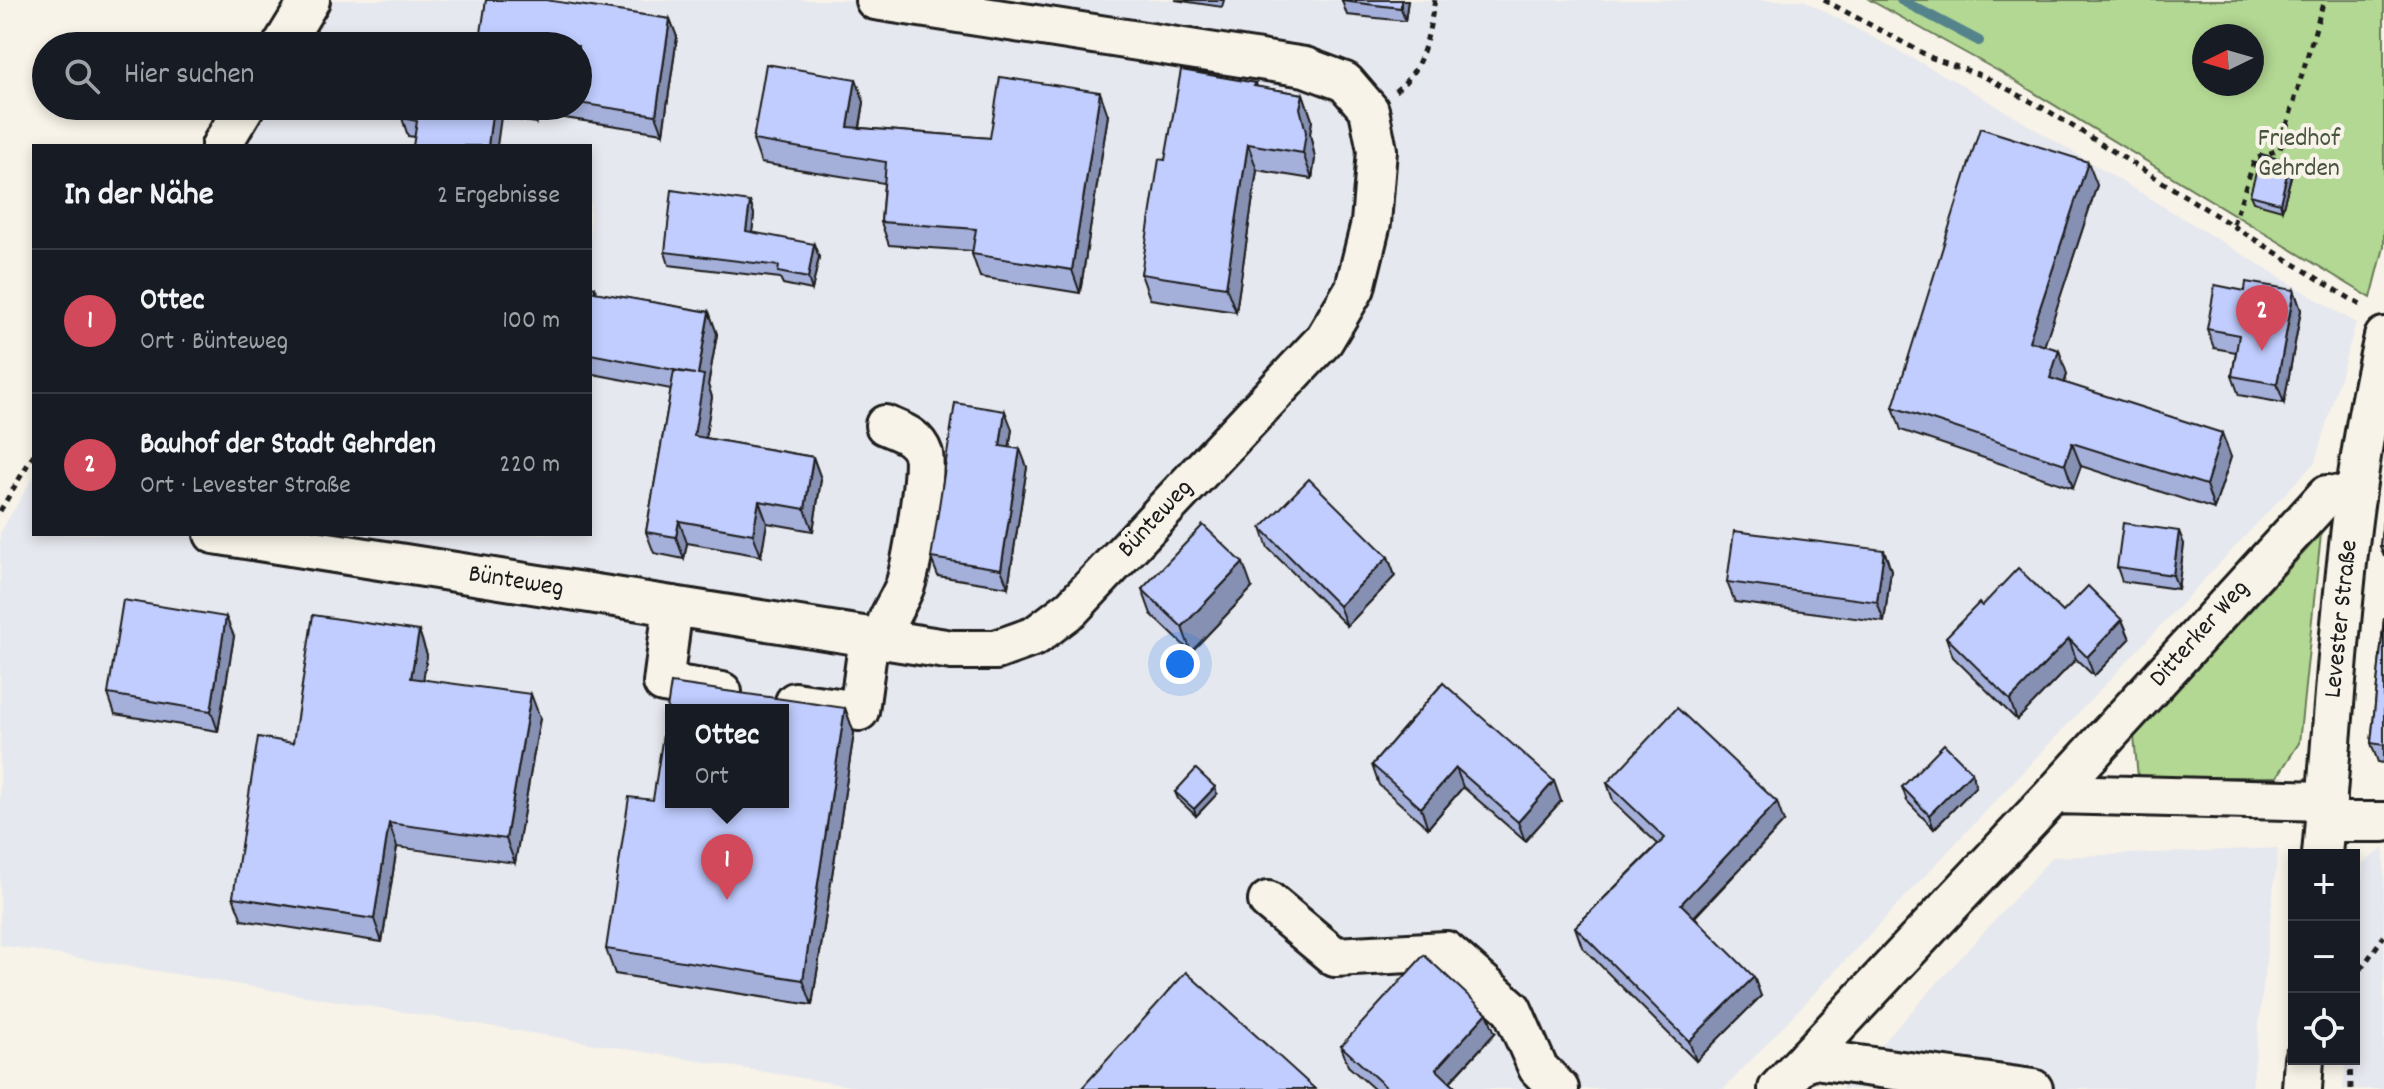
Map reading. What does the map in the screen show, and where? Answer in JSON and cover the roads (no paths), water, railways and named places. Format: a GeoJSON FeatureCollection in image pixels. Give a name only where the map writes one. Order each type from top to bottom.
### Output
{"type":"FeatureCollection","features":[{"type":"Feature","properties":{"kind":"street"},"geometry":{"type":"LineString","coordinates":[[291,32],[310,0]]}},
{"type":"Feature","properties":{"kind":"street","name":"Bünteweg"},"geometry":{"type":"LineString","coordinates":[[227,536],[952,650],[996,650],[1035,636],[1072,608],[1324,340],[1355,288],[1371,223],[1377,150],[1369,110],[1345,82],[1305,67],[875,0]]}},
{"type":"Feature","properties":{"kind":"street"},"geometry":{"type":"LineString","coordinates":[[222,144],[237,120]]}},
{"type":"Feature","properties":{"kind":"street","name":"Levester Straße"},"geometry":{"type":"LineString","coordinates":[[2325,826],[2337,662],[2379,324]]}},
{"type":"Feature","properties":{"kind":"street"},"geometry":{"type":"LineString","coordinates":[[673,606],[663,683],[859,711],[876,638],[905,587],[914,550],[925,456],[912,437],[885,425]]}},
{"type":"Feature","properties":{"kind":"street","name":"Ditterker Weg"},"geometry":{"type":"LineString","coordinates":[[1789,1079],[2327,495],[2355,498]]}},
{"type":"Feature","properties":{"kind":"street"},"geometry":{"type":"LineString","coordinates":[[2054,794],[2325,826],[2384,822]]}},
{"type":"Feature","properties":{"kind":"street"},"geometry":{"type":"LineString","coordinates":[[1268,901],[1335,957],[1446,951],[1512,1009],[1538,1068],[1559,1089]]}},
{"type":"Feature","properties":{"kind":"street"},"geometry":{"type":"LineString","coordinates":[[2302,1089],[2304,1065]]}},
{"type":"Feature","properties":{"kind":"street"},"geometry":{"type":"LineString","coordinates":[[1789,1079],[2033,1089]]}},
{"type":"Feature","properties":{"kind":"waterway"},"geometry":{"type":"LineString","coordinates":[[1901,0],[1979,41]]}},
{"type":"Feature","properties":{"kind":"place","name":"Bauhof der Stadt Gehrden"},"geometry":{"type":"Point","coordinates":[2262,351]}},
{"type":"Feature","properties":{"kind":"place","name":"Ottec"},"geometry":{"type":"Point","coordinates":[727,900]}},
{"type":"Feature","properties":{"kind":"park label","name":"Friedhof Gehrden"},"geometry":{"type":"Point","coordinates":[2299,154]}}]}
